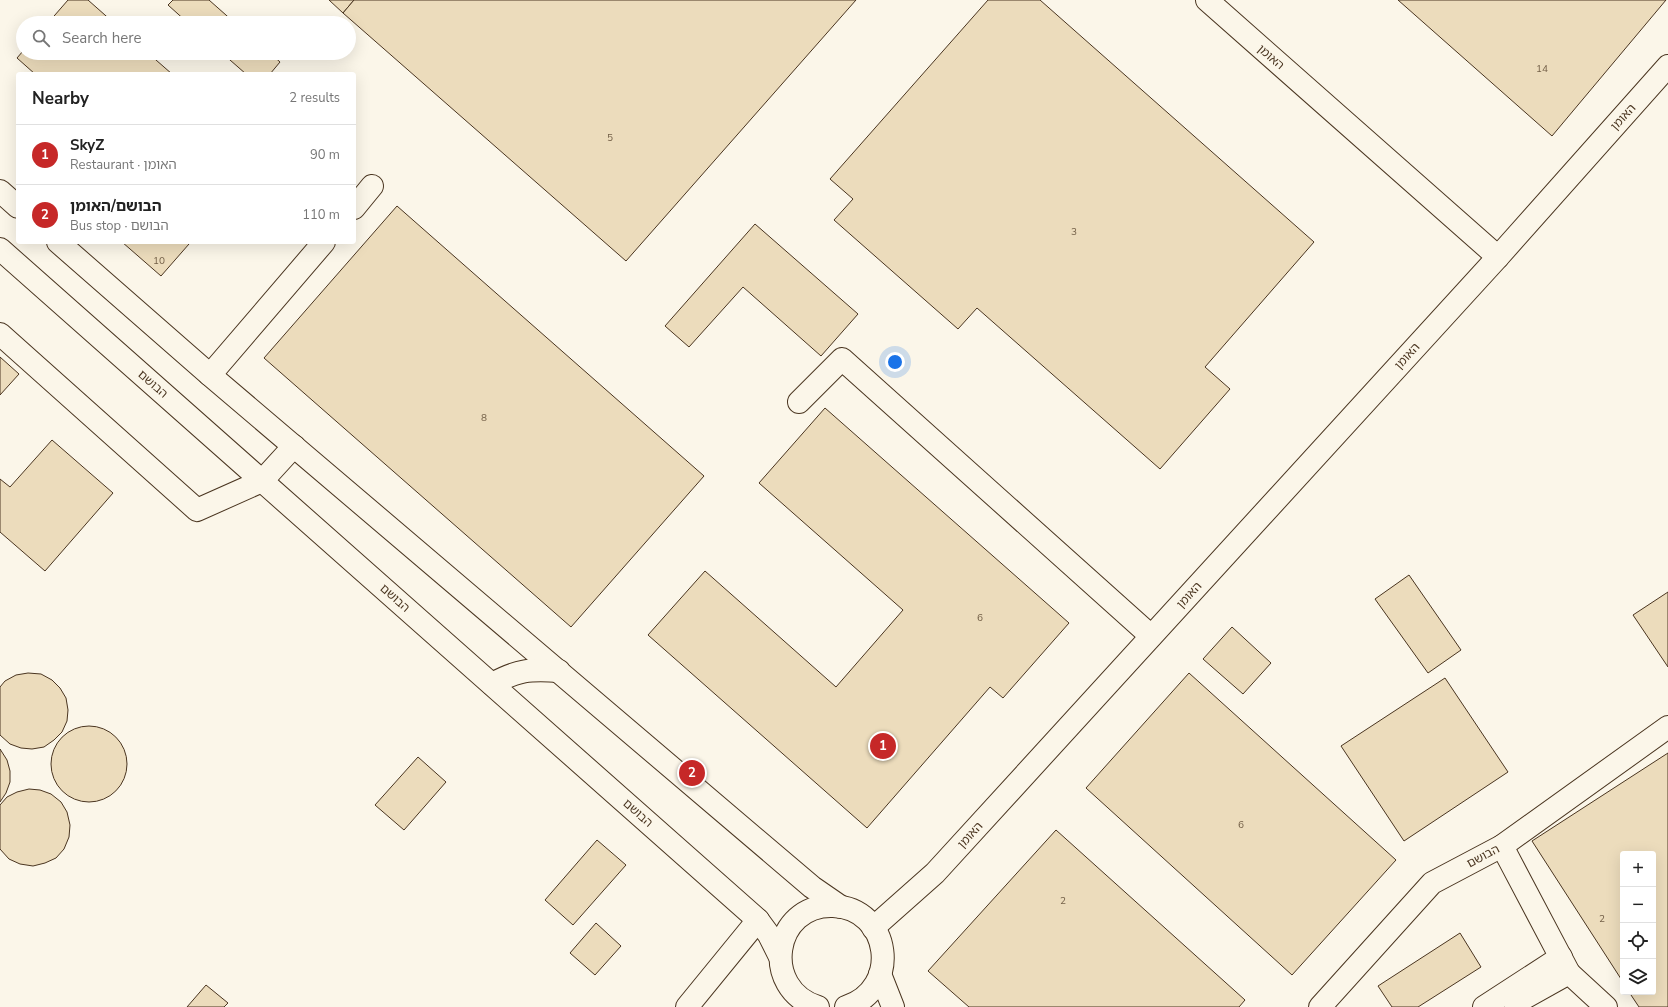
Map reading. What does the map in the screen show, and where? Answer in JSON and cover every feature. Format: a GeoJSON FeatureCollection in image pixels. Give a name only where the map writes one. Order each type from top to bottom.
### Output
{"type":"FeatureCollection","features":[{"type":"Feature","properties":{"kind":"street","name":"האומן"},"geometry":{"type":"LineString","coordinates":[[1207,0],[1498,257]]}},
{"type":"Feature","properties":{"kind":"street","name":"האומן"},"geometry":{"type":"LineString","coordinates":[[873,928],[935,873],[1498,257],[1668,66]]}},
{"type":"Feature","properties":{"kind":"street"},"geometry":{"type":"LineString","coordinates":[[356,206],[372,186]]}},
{"type":"Feature","properties":{"kind":"street"},"geometry":{"type":"LineString","coordinates":[[0,191],[16,205]]}},
{"type":"Feature","properties":{"kind":"street"},"geometry":{"type":"LineString","coordinates":[[60,244],[210,375],[812,887],[840,907]]}},
{"type":"Feature","properties":{"kind":"street"},"geometry":{"type":"LineString","coordinates":[[210,375],[322,244]]}},
{"type":"Feature","properties":{"kind":"street","name":"הבושם"},"geometry":{"type":"LineString","coordinates":[[0,248],[758,920],[769,934],[780,957]]}},
{"type":"Feature","properties":{"kind":"street"},"geometry":{"type":"LineString","coordinates":[[0,334],[197,510],[262,481],[294,446]]}},
{"type":"Feature","properties":{"kind":"street"},"geometry":{"type":"LineString","coordinates":[[798,402],[842,360],[1151,636]]}},
{"type":"Feature","properties":{"kind":"street"},"geometry":{"type":"LineString","coordinates":[[492,684],[507,676],[532,669],[559,671]]}},
{"type":"Feature","properties":{"kind":"street","name":"הבושם"},"geometry":{"type":"LineString","coordinates":[[1320,1007],[1432,883],[1502,846],[1668,727]]}},
{"type":"Feature","properties":{"kind":"street"},"geometry":{"type":"LineString","coordinates":[[1502,846],[1565,965],[1606,1007]]}},
{"type":"Feature","properties":{"kind":"street"},"geometry":{"type":"LineString","coordinates":[[818,1007],[803,1000],[792,990],[784,978],[780,964],[780,957],[783,941],[790,926],[802,915],[825,906],[848,909],[862,916],[873,928],[881,942],[883,958],[880,974],[870,993],[858,1002],[846,1007]]}},
{"type":"Feature","properties":{"kind":"street"},"geometry":{"type":"LineString","coordinates":[[687,1007],[758,920]]}},
{"type":"Feature","properties":{"kind":"street"},"geometry":{"type":"LineString","coordinates":[[1484,1007],[1565,965]]}},
{"type":"Feature","properties":{"kind":"street"},"geometry":{"type":"LineString","coordinates":[[1516,1007],[1517,1002],[1565,965]]}},
{"type":"Feature","properties":{"kind":"street"},"geometry":{"type":"LineString","coordinates":[[880,974],[893,1007]]}},
{"type":"Feature","properties":{"kind":"building"},"geometry":{"type":"Polygon","coordinates":[[[68,0],[88,0],[106,16],[54,16],[68,0]]]}},
{"type":"Feature","properties":{"kind":"building"},"geometry":{"type":"Polygon","coordinates":[[[173,0],[209,0],[227,16],[180,16],[168,5],[173,0]]]}},
{"type":"Feature","properties":{"kind":"building"},"geometry":{"type":"Polygon","coordinates":[[[329,0],[354,0],[343,13],[329,0]]]}},
{"type":"Feature","properties":{"kind":"building"},"geometry":{"type":"Polygon","coordinates":[[[354,0],[856,0],[626,261],[356,24],[356,16],[346,16],[343,13],[354,0]]]}},
{"type":"Feature","properties":{"kind":"building"},"geometry":{"type":"Polygon","coordinates":[[[988,0],[1040,0],[1314,242],[1205,367],[1230,389],[1160,469],[977,308],[958,329],[834,220],[853,199],[830,179],[988,0]]]}},
{"type":"Feature","properties":{"kind":"building"},"geometry":{"type":"Polygon","coordinates":[[[1398,0],[1666,0],[1552,136],[1398,0]]]}},
{"type":"Feature","properties":{"kind":"building"},"geometry":{"type":"Polygon","coordinates":[[[19,60],[156,60],[170,72],[33,72],[19,60]]]}},
{"type":"Feature","properties":{"kind":"building"},"geometry":{"type":"Polygon","coordinates":[[[230,60],[278,60],[280,62],[272,72],[244,72],[230,60]]]}},
{"type":"Feature","properties":{"kind":"building"},"geometry":{"type":"Polygon","coordinates":[[[397,206],[704,476],[571,627],[264,358],[397,206]]]}},
{"type":"Feature","properties":{"kind":"building"},"geometry":{"type":"Polygon","coordinates":[[[755,224],[858,314],[821,356],[743,287],[689,347],[665,326],[755,224]]]}},
{"type":"Feature","properties":{"kind":"building"},"geometry":{"type":"Polygon","coordinates":[[[124,244],[189,244],[161,276],[124,244]]]}},
{"type":"Feature","properties":{"kind":"building"},"geometry":{"type":"Polygon","coordinates":[[[0,357],[19,374],[0,395],[0,357]]]}},
{"type":"Feature","properties":{"kind":"building"},"geometry":{"type":"Polygon","coordinates":[[[825,408],[1069,623],[1003,698],[990,687],[867,828],[648,635],[705,571],[836,687],[903,610],[759,483],[825,408]]]}},
{"type":"Feature","properties":{"kind":"building"},"geometry":{"type":"Polygon","coordinates":[[[52,440],[113,493],[45,571],[0,532],[0,479],[10,487],[52,440]]]}},
{"type":"Feature","properties":{"kind":"building"},"geometry":{"type":"Polygon","coordinates":[[[1409,575],[1461,650],[1428,673],[1375,599],[1409,575]]]}},
{"type":"Feature","properties":{"kind":"building"},"geometry":{"type":"Polygon","coordinates":[[[1668,592],[1668,667],[1633,615],[1668,592]]]}},
{"type":"Feature","properties":{"kind":"building"},"geometry":{"type":"Polygon","coordinates":[[[1232,627],[1271,663],[1243,694],[1203,659],[1232,627]]]}},
{"type":"Feature","properties":{"kind":"building"},"geometry":{"type":"Polygon","coordinates":[[[28,673],[41,674],[52,680],[60,688],[66,698],[68,710],[67,721],[62,732],[44,747],[32,749],[21,748],[10,744],[0,735],[0,687],[5,681],[16,675],[28,673]]]}},
{"type":"Feature","properties":{"kind":"building"},"geometry":{"type":"Polygon","coordinates":[[[1189,673],[1396,860],[1292,975],[1086,788],[1189,673]]]}},
{"type":"Feature","properties":{"kind":"building"},"geometry":{"type":"Polygon","coordinates":[[[1445,678],[1508,772],[1404,841],[1341,746],[1445,678]]]}},
{"type":"Feature","properties":{"kind":"building"},"geometry":{"type":"Polygon","coordinates":[[[89,726],[104,729],[116,737],[124,749],[127,764],[124,779],[116,791],[104,799],[89,802],[74,799],[62,791],[54,779],[51,764],[54,749],[62,737],[74,729],[89,726]]]}},
{"type":"Feature","properties":{"kind":"building"},"geometry":{"type":"Polygon","coordinates":[[[0,749],[7,760],[10,771],[10,782],[6,793],[0,802],[0,749]]]}},
{"type":"Feature","properties":{"kind":"building"},"geometry":{"type":"Polygon","coordinates":[[[1668,753],[1668,1007],[1639,1007],[1631,995],[1656,995],[1656,851],[1620,851],[1620,977],[1532,841],[1668,753]]]}},
{"type":"Feature","properties":{"kind":"building"},"geometry":{"type":"Polygon","coordinates":[[[418,757],[446,782],[404,830],[375,805],[418,757]]]}},
{"type":"Feature","properties":{"kind":"building"},"geometry":{"type":"Polygon","coordinates":[[[29,789],[40,790],[51,794],[61,802],[67,812],[70,825],[69,837],[64,849],[56,858],[33,866],[20,864],[9,859],[0,849],[0,805],[7,797],[17,792],[29,789]]]}},
{"type":"Feature","properties":{"kind":"building"},"geometry":{"type":"Polygon","coordinates":[[[1056,830],[1245,1000],[1239,1007],[969,1007],[928,971],[1056,830]]]}},
{"type":"Feature","properties":{"kind":"building"},"geometry":{"type":"Polygon","coordinates":[[[597,840],[626,865],[573,925],[545,900],[597,840]]]}},
{"type":"Feature","properties":{"kind":"building"},"geometry":{"type":"Polygon","coordinates":[[[596,923],[621,946],[595,975],[570,953],[596,923]]]}},
{"type":"Feature","properties":{"kind":"building"},"geometry":{"type":"Polygon","coordinates":[[[1460,933],[1481,967],[1418,1007],[1392,1007],[1378,986],[1460,933]]]}},
{"type":"Feature","properties":{"kind":"building"},"geometry":{"type":"Polygon","coordinates":[[[206,985],[228,1003],[224,1007],[187,1007],[206,985]]]}},
{"type":"Feature","properties":{"kind":"place","name":"SkyZ"},"geometry":{"type":"Point","coordinates":[883,746]}},
{"type":"Feature","properties":{"kind":"place","name":"הבושם/האומן"},"geometry":{"type":"Point","coordinates":[692,773]}}]}
